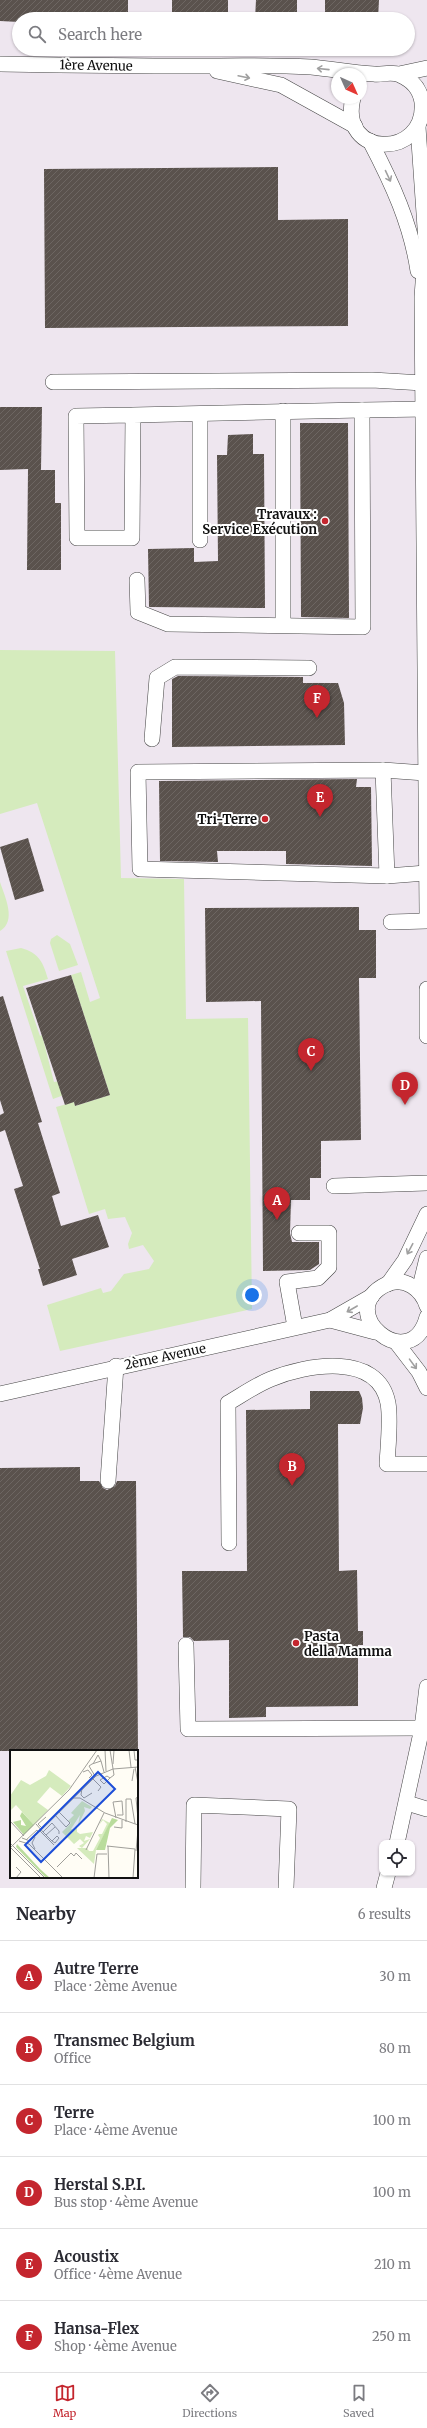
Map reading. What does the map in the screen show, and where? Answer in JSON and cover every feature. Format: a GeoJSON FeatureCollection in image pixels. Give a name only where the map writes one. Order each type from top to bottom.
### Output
{"type":"FeatureCollection","features":[{"type":"Feature","properties":{"kind":"street","name":"1ère Avenue"},"geometry":{"type":"LineString","coordinates":[[0,64],[192,66],[251,65],[311,68],[376,74],[387,72],[399,74],[427,68]]}},
{"type":"Feature","properties":{"kind":"street","name":"1ère Avenue"},"geometry":{"type":"LineString","coordinates":[[192,66],[281,85],[355,126],[370,141]]}},
{"type":"Feature","properties":{"kind":"street"},"geometry":{"type":"LineString","coordinates":[[367,80],[376,74]]}},
{"type":"Feature","properties":{"kind":"street"},"geometry":{"type":"LineString","coordinates":[[399,74],[416,87],[421,97],[423,120],[426,242],[422,297]]}},
{"type":"Feature","properties":{"kind":"street"},"geometry":{"type":"LineString","coordinates":[[352,104],[351,116],[355,126]]}},
{"type":"Feature","properties":{"kind":"street"},"geometry":{"type":"LineString","coordinates":[[370,141],[387,146],[400,143],[411,137],[423,120]]}},
{"type":"Feature","properties":{"kind":"street"},"geometry":{"type":"LineString","coordinates":[[370,141],[398,198],[414,245],[422,297],[425,346],[423,383],[425,409],[425,772],[427,914]]}},
{"type":"Feature","properties":{"kind":"street"},"geometry":{"type":"LineString","coordinates":[[53,382],[372,380],[423,383]]}},
{"type":"Feature","properties":{"kind":"street"},"geometry":{"type":"LineString","coordinates":[[133,415],[132,538],[77,538],[76,416],[425,409]]}},
{"type":"Feature","properties":{"kind":"street"},"geometry":{"type":"LineString","coordinates":[[137,580],[138,612],[168,624],[363,627],[362,410]]}},
{"type":"Feature","properties":{"kind":"street"},"geometry":{"type":"LineString","coordinates":[[283,411],[283,625]]}},
{"type":"Feature","properties":{"kind":"street"},"geometry":{"type":"LineString","coordinates":[[200,414],[200,540]]}},
{"type":"Feature","properties":{"kind":"street"},"geometry":{"type":"LineString","coordinates":[[152,739],[157,678],[175,667],[309,668]]}},
{"type":"Feature","properties":{"kind":"street"},"geometry":{"type":"LineString","coordinates":[[425,772],[383,770],[138,772],[140,869],[387,876],[426,873]]}},
{"type":"Feature","properties":{"kind":"street"},"geometry":{"type":"LineString","coordinates":[[383,770],[387,876]]}},
{"type":"Feature","properties":{"kind":"street"},"geometry":{"type":"LineString","coordinates":[[391,922],[427,922]]}},
{"type":"Feature","properties":{"kind":"street"},"geometry":{"type":"LineString","coordinates":[[427,989],[427,1036]]}},
{"type":"Feature","properties":{"kind":"street"},"geometry":{"type":"LineString","coordinates":[[334,1186],[427,1183]]}},
{"type":"Feature","properties":{"kind":"street"},"geometry":{"type":"LineString","coordinates":[[427,1206],[427,1215]]}},
{"type":"Feature","properties":{"kind":"street","name":"2ème Avenue"},"geometry":{"type":"LineString","coordinates":[[0,1394],[116,1366],[330,1320],[372,1296],[388,1284],[405,1260],[427,1215]]}},
{"type":"Feature","properties":{"kind":"street"},"geometry":{"type":"LineString","coordinates":[[295,1328],[287,1282],[318,1278],[329,1267],[329,1233],[300,1233]]}},
{"type":"Feature","properties":{"kind":"street"},"geometry":{"type":"LineString","coordinates":[[425,1299],[427,1258]]}},
{"type":"Feature","properties":{"kind":"street"},"geometry":{"type":"LineString","coordinates":[[388,1284],[401,1282],[425,1299]]}},
{"type":"Feature","properties":{"kind":"street"},"geometry":{"type":"LineString","coordinates":[[372,1296],[368,1310],[369,1321],[375,1332]]}},
{"type":"Feature","properties":{"kind":"street","name":"2ème Avenue"},"geometry":{"type":"LineString","coordinates":[[330,1320],[375,1332],[381,1337],[396,1342]]}},
{"type":"Feature","properties":{"kind":"street"},"geometry":{"type":"LineString","coordinates":[[426,1320],[413,1337],[396,1342],[419,1372],[427,1388]]}},
{"type":"Feature","properties":{"kind":"street"},"geometry":{"type":"LineString","coordinates":[[426,1320],[427,1342]]}},
{"type":"Feature","properties":{"kind":"street"},"geometry":{"type":"LineString","coordinates":[[229,1542],[228,1403],[270,1379],[310,1367],[342,1365],[357,1369],[371,1376],[381,1387],[388,1403],[387,1464],[427,1464]]}},
{"type":"Feature","properties":{"kind":"street"},"geometry":{"type":"LineString","coordinates":[[108,1481],[116,1366]]}},
{"type":"Feature","properties":{"kind":"street"},"geometry":{"type":"LineString","coordinates":[[186,1645],[188,1730],[422,1728]]}},
{"type":"Feature","properties":{"kind":"street"},"geometry":{"type":"LineString","coordinates":[[398,1840],[407,1803],[422,1728],[427,1687]]}},
{"type":"Feature","properties":{"kind":"street"},"geometry":{"type":"LineString","coordinates":[[407,1803],[427,1809]]}},
{"type":"Feature","properties":{"kind":"street"},"geometry":{"type":"LineString","coordinates":[[193,1888],[194,1806],[289,1809],[286,1888]]}},
{"type":"Feature","properties":{"kind":"street"},"geometry":{"type":"LineString","coordinates":[[384,1888],[387,1876]]}},
{"type":"Feature","properties":{"kind":"shaded area"},"geometry":{"type":"Polygon","coordinates":[[[0,0],[427,0],[427,1888],[0,1888],[0,0]]]}},
{"type":"Feature","properties":{"kind":"green space"},"geometry":{"type":"Polygon","coordinates":[[[0,650],[115,651],[121,878],[184,879],[186,1019],[248,1018],[252,1309],[60,1351],[47,1305],[101,1288],[103,1293],[111,1291],[124,1274],[149,1269],[154,1261],[143,1245],[129,1249],[128,1244],[132,1233],[125,1217],[108,1219],[105,1209],[89,1214],[56,1107],[74,1102],[75,1106],[110,1095],[71,975],[81,972],[90,1002],[100,998],[37,803],[0,814],[0,650]]]}},
{"type":"Feature","properties":{"kind":"green space"},"geometry":{"type":"Polygon","coordinates":[[[0,882],[7,901],[9,915],[5,927],[0,931],[0,882]]]}},
{"type":"Feature","properties":{"kind":"green space"},"geometry":{"type":"Polygon","coordinates":[[[57,935],[70,944],[78,965],[59,971],[50,943],[51,939],[57,935]]]}},
{"type":"Feature","properties":{"kind":"green space"},"geometry":{"type":"Polygon","coordinates":[[[21,948],[32,953],[39,959],[46,973],[48,979],[23,986],[40,1036],[42,1035],[54,1082],[68,1079],[72,1092],[53,1099],[6,951],[21,948]]]}},
{"type":"Feature","properties":{"kind":"building"},"geometry":{"type":"Polygon","coordinates":[[[0,0],[128,0],[128,12],[12,12],[12,22],[0,21],[0,0]]]}},
{"type":"Feature","properties":{"kind":"building"},"geometry":{"type":"Polygon","coordinates":[[[172,0],[228,0],[228,12],[172,12],[172,0]]]}},
{"type":"Feature","properties":{"kind":"building"},"geometry":{"type":"Polygon","coordinates":[[[256,0],[297,0],[297,12],[255,12],[256,0]]]}},
{"type":"Feature","properties":{"kind":"building"},"geometry":{"type":"Polygon","coordinates":[[[325,0],[379,0],[378,12],[325,12],[325,0]]]}},
{"type":"Feature","properties":{"kind":"building"},"geometry":{"type":"Polygon","coordinates":[[[278,167],[278,220],[348,219],[348,326],[45,328],[44,169],[278,167]]]}},
{"type":"Feature","properties":{"kind":"building"},"geometry":{"type":"Polygon","coordinates":[[[0,407],[42,407],[41,470],[55,470],[55,503],[61,503],[61,570],[27,570],[28,469],[0,470],[0,407]]]}},
{"type":"Feature","properties":{"kind":"building","name":"Travaux : Service Exécution"},"geometry":{"type":"Polygon","coordinates":[[[300,423],[348,423],[349,618],[301,617],[300,423]]]}},
{"type":"Feature","properties":{"kind":"building"},"geometry":{"type":"Polygon","coordinates":[[[253,434],[253,454],[264,454],[265,608],[149,607],[148,549],[194,548],[194,562],[218,561],[217,455],[227,455],[228,435],[253,434]]]}},
{"type":"Feature","properties":{"kind":"building"},"geometry":{"type":"Polygon","coordinates":[[[178,676],[303,677],[303,683],[338,683],[344,703],[345,745],[172,747],[172,679],[178,676]]]}},
{"type":"Feature","properties":{"kind":"building","name":"Tri-Terre"},"geometry":{"type":"Polygon","coordinates":[[[357,779],[356,787],[371,787],[372,866],[286,864],[286,851],[217,851],[218,862],[160,861],[159,781],[357,779]]]}},
{"type":"Feature","properties":{"kind":"building"},"geometry":{"type":"Polygon","coordinates":[[[28,838],[44,891],[15,900],[0,847],[28,838]]]}},
{"type":"Feature","properties":{"kind":"building"},"geometry":{"type":"Polygon","coordinates":[[[359,907],[359,930],[376,930],[376,978],[359,978],[361,1140],[321,1141],[321,1178],[310,1178],[310,1200],[291,1200],[290,1233],[292,1242],[319,1242],[319,1264],[310,1270],[263,1271],[261,1001],[206,1002],[205,908],[359,907]]]}},
{"type":"Feature","properties":{"kind":"building"},"geometry":{"type":"Polygon","coordinates":[[[71,975],[110,1095],[75,1106],[74,1102],[65,1105],[26,988],[71,975]]]}},
{"type":"Feature","properties":{"kind":"building"},"geometry":{"type":"Polygon","coordinates":[[[3,996],[42,1122],[38,1123],[60,1193],[52,1196],[61,1226],[98,1215],[109,1247],[72,1259],[77,1275],[43,1286],[38,1269],[40,1269],[14,1189],[23,1186],[5,1130],[0,1132],[0,1115],[4,1113],[0,1100],[0,997],[3,996]]]}},
{"type":"Feature","properties":{"kind":"building"},"geometry":{"type":"Polygon","coordinates":[[[310,1391],[359,1391],[362,1398],[363,1408],[360,1424],[338,1424],[339,1571],[357,1570],[358,1631],[363,1631],[363,1645],[358,1645],[358,1706],[266,1707],[266,1717],[229,1718],[229,1640],[194,1641],[190,1637],[183,1637],[182,1571],[247,1571],[246,1410],[310,1409],[310,1391]]]}},
{"type":"Feature","properties":{"kind":"building"},"geometry":{"type":"Polygon","coordinates":[[[80,1467],[80,1481],[99,1481],[103,1488],[107,1490],[115,1486],[117,1481],[136,1481],[138,1750],[0,1751],[0,1468],[80,1467]]]}},
{"type":"Feature","properties":{"kind":"place","name":"Travaux : Service Exécution"},"geometry":{"type":"Point","coordinates":[325,521]}},
{"type":"Feature","properties":{"kind":"place","name":"Hansa-Flex"},"geometry":{"type":"Point","coordinates":[317,718]}},
{"type":"Feature","properties":{"kind":"place","name":"Acoustix"},"geometry":{"type":"Point","coordinates":[320,817]}},
{"type":"Feature","properties":{"kind":"place","name":"Tri-Terre"},"geometry":{"type":"Point","coordinates":[265,819]}},
{"type":"Feature","properties":{"kind":"place","name":"Terre"},"geometry":{"type":"Point","coordinates":[311,1071]}},
{"type":"Feature","properties":{"kind":"place","name":"Herstal S.P.I."},"geometry":{"type":"Point","coordinates":[405,1105]}},
{"type":"Feature","properties":{"kind":"place","name":"Autre Terre"},"geometry":{"type":"Point","coordinates":[277,1220]}},
{"type":"Feature","properties":{"kind":"place","name":"Transmec Belgium"},"geometry":{"type":"Point","coordinates":[292,1486]}},
{"type":"Feature","properties":{"kind":"place","name":"Pasta della Mamma"},"geometry":{"type":"Point","coordinates":[296,1643]}}]}
